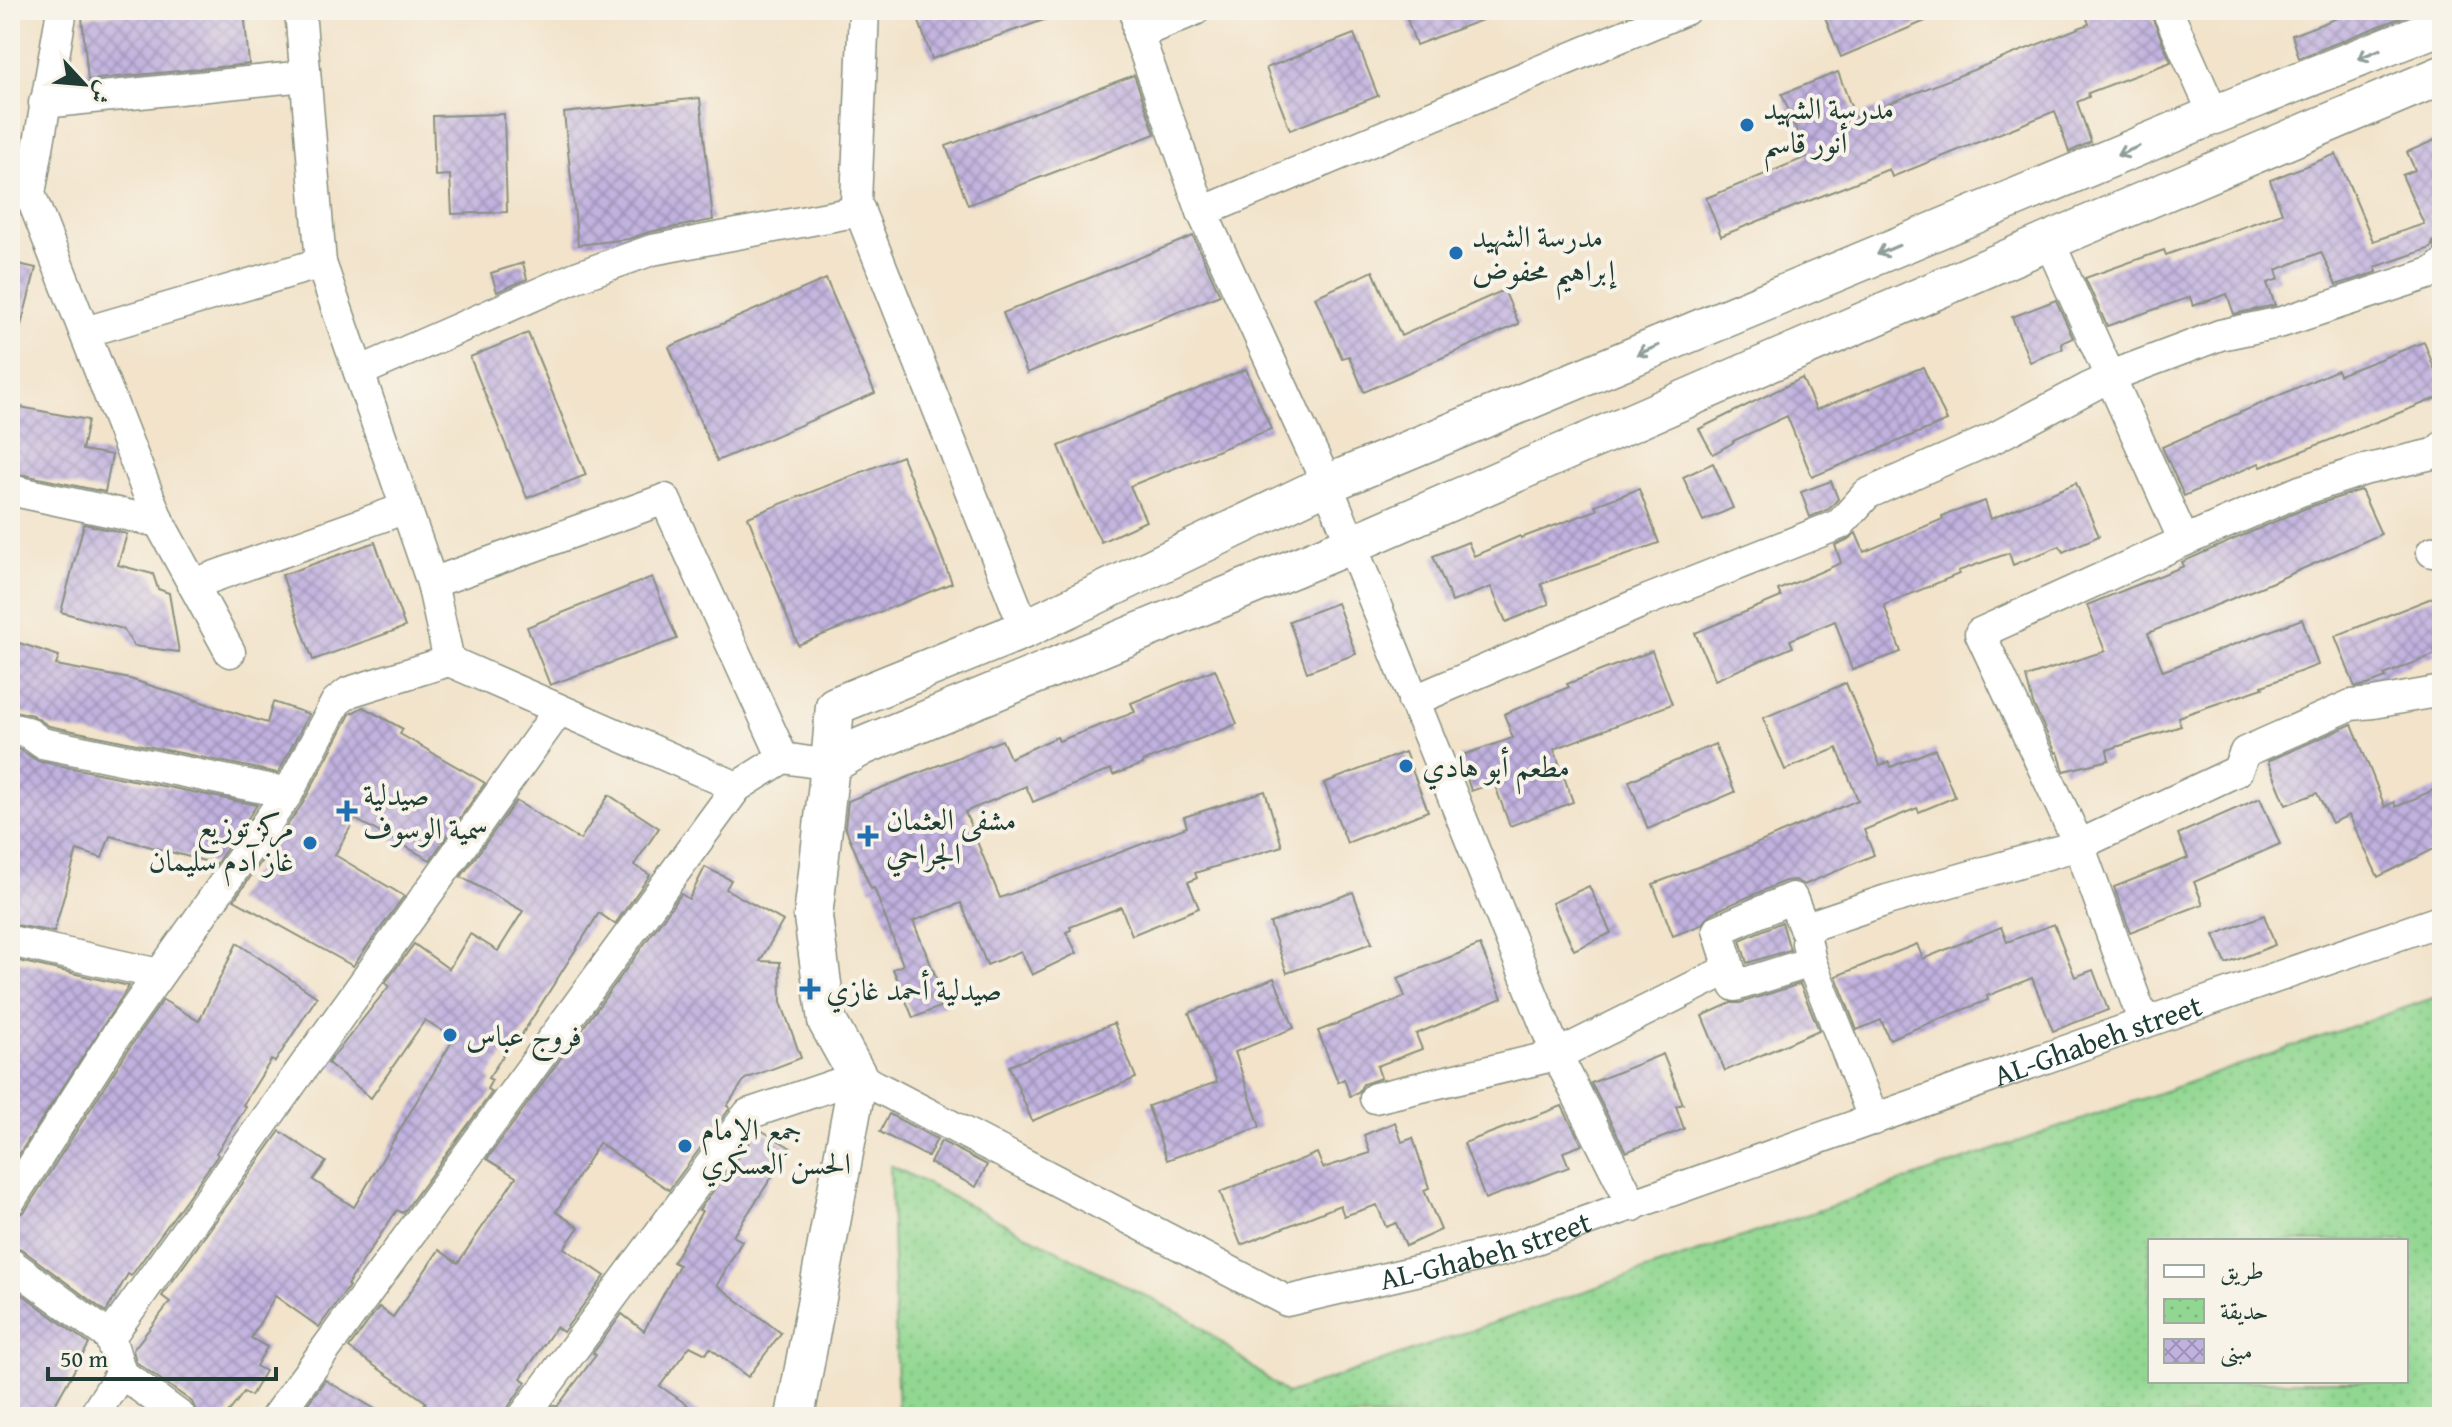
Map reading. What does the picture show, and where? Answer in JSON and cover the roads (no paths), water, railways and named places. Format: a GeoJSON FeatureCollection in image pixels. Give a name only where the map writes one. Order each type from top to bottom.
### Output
{"type":"FeatureCollection","features":[{"type":"Feature","properties":{"kind":"street"},"geometry":{"type":"LineString","coordinates":[[62,10],[30,194],[159,522],[230,652]]}},
{"type":"Feature","properties":{"kind":"street"},"geometry":{"type":"LineString","coordinates":[[300,10],[321,263],[432,583],[449,661]]}},
{"type":"Feature","properties":{"kind":"street"},"geometry":{"type":"LineString","coordinates":[[864,10],[856,202],[1025,629]]}},
{"type":"Feature","properties":{"kind":"street"},"geometry":{"type":"LineString","coordinates":[[1195,10],[1137,22],[1202,212],[1327,484],[1557,1055],[1633,1206]]}},
{"type":"Feature","properties":{"kind":"street"},"geometry":{"type":"LineString","coordinates":[[1202,212],[1685,10]]}},
{"type":"Feature","properties":{"kind":"street"},"geometry":{"type":"LineString","coordinates":[[2167,10],[2214,115]]}},
{"type":"Feature","properties":{"kind":"street"},"geometry":{"type":"LineString","coordinates":[[795,1417],[858,1077],[827,1021],[813,917],[835,706],[1025,629],[1327,484],[2214,115],[2442,25]]}},
{"type":"Feature","properties":{"kind":"street"},"geometry":{"type":"LineString","coordinates":[[276,1417],[737,787],[783,758],[830,765],[863,746],[1350,545],[2049,241],[2442,75]]}},
{"type":"Feature","properties":{"kind":"street"},"geometry":{"type":"LineString","coordinates":[[44,103],[305,76]]}},
{"type":"Feature","properties":{"kind":"street"},"geometry":{"type":"LineString","coordinates":[[359,372],[576,277],[652,250],[860,211]]}},
{"type":"Feature","properties":{"kind":"street"},"geometry":{"type":"LineString","coordinates":[[2049,241],[2184,541]]}},
{"type":"Feature","properties":{"kind":"street"},"geometry":{"type":"LineString","coordinates":[[85,332],[321,263]]}},
{"type":"Feature","properties":{"kind":"street"},"geometry":{"type":"LineString","coordinates":[[1413,701],[1645,601],[1840,524],[1867,494],[1994,438],[2111,376],[2220,335],[2282,322],[2434,272],[2442,265]]}},
{"type":"Feature","properties":{"kind":"street"},"geometry":{"type":"LineString","coordinates":[[2144,1023],[2079,845],[1980,633],[2300,491],[2364,470],[2440,455]]}},
{"type":"Feature","properties":{"kind":"street"},"geometry":{"type":"LineString","coordinates":[[10,490],[159,522]]}},
{"type":"Feature","properties":{"kind":"street"},"geometry":{"type":"LineString","coordinates":[[432,583],[665,499],[783,758]]}},
{"type":"Feature","properties":{"kind":"street"},"geometry":{"type":"LineString","coordinates":[[193,584],[406,508]]}},
{"type":"Feature","properties":{"kind":"street"},"geometry":{"type":"LineString","coordinates":[[11,1199],[115,1037],[288,793],[336,702],[349,692],[449,661],[737,787]]}},
{"type":"Feature","properties":{"kind":"street"},"geometry":{"type":"LineString","coordinates":[[1804,928],[1887,900],[2079,845],[2237,771],[2245,752],[2351,705],[2442,691]]}},
{"type":"Feature","properties":{"kind":"street"},"geometry":{"type":"LineString","coordinates":[[110,1337],[559,710]]}},
{"type":"Feature","properties":{"kind":"street"},"geometry":{"type":"LineString","coordinates":[[10,728],[27,732],[42,743],[288,793]]}},
{"type":"Feature","properties":{"kind":"street"},"geometry":{"type":"LineString","coordinates":[[1811,962],[1735,986],[1718,930],[1792,898],[1804,928],[1811,962],[1874,1120]]}},
{"type":"Feature","properties":{"kind":"street","name":"AL-Ghabeh street"},"geometry":{"type":"LineString","coordinates":[[858,1077],[1287,1301],[1502,1251],[2442,920]]}},
{"type":"Feature","properties":{"kind":"street"},"geometry":{"type":"LineString","coordinates":[[10,941],[159,974]]}},
{"type":"Feature","properties":{"kind":"street"},"geometry":{"type":"LineString","coordinates":[[1375,1098],[1557,1055],[1729,969]]}},
{"type":"Feature","properties":{"kind":"street"},"geometry":{"type":"LineString","coordinates":[[523,1417],[748,1114],[858,1077]]}},
{"type":"Feature","properties":{"kind":"street"},"geometry":{"type":"LineString","coordinates":[[10,1263],[110,1337],[121,1373],[181,1417]]}},
{"type":"Feature","properties":{"kind":"street"},"geometry":{"type":"LineString","coordinates":[[93,1417],[121,1373]]}},
{"type":"Feature","properties":{"kind":"place","name":"مدرسة الشهيد أنور قاسم"},"geometry":{"type":"Point","coordinates":[1747,125]}},
{"type":"Feature","properties":{"kind":"place","name":"مدرسة الشهيد إبراهيم محفوض"},"geometry":{"type":"Point","coordinates":[1456,253]}},
{"type":"Feature","properties":{"kind":"place","name":"مطعم أبو هادي"},"geometry":{"type":"Point","coordinates":[1406,766]}},
{"type":"Feature","properties":{"kind":"place","name":"صيدلية سمية الوسوف"},"geometry":{"type":"Point","coordinates":[347,811]}},
{"type":"Feature","properties":{"kind":"place","name":"مشفى العثمان الجراحي"},"geometry":{"type":"Point","coordinates":[868,836]}},
{"type":"Feature","properties":{"kind":"place","name":"مركز توزيع غاز آدم سليمان"},"geometry":{"type":"Point","coordinates":[310,843]}},
{"type":"Feature","properties":{"kind":"place","name":"صيدلية أحمد غازي"},"geometry":{"type":"Point","coordinates":[810,989]}},
{"type":"Feature","properties":{"kind":"place","name":"فروج عباس"},"geometry":{"type":"Point","coordinates":[450,1035]}},
{"type":"Feature","properties":{"kind":"place","name":"جمع الإمام الحسن العسكري"},"geometry":{"type":"Point","coordinates":[685,1146]}}]}
